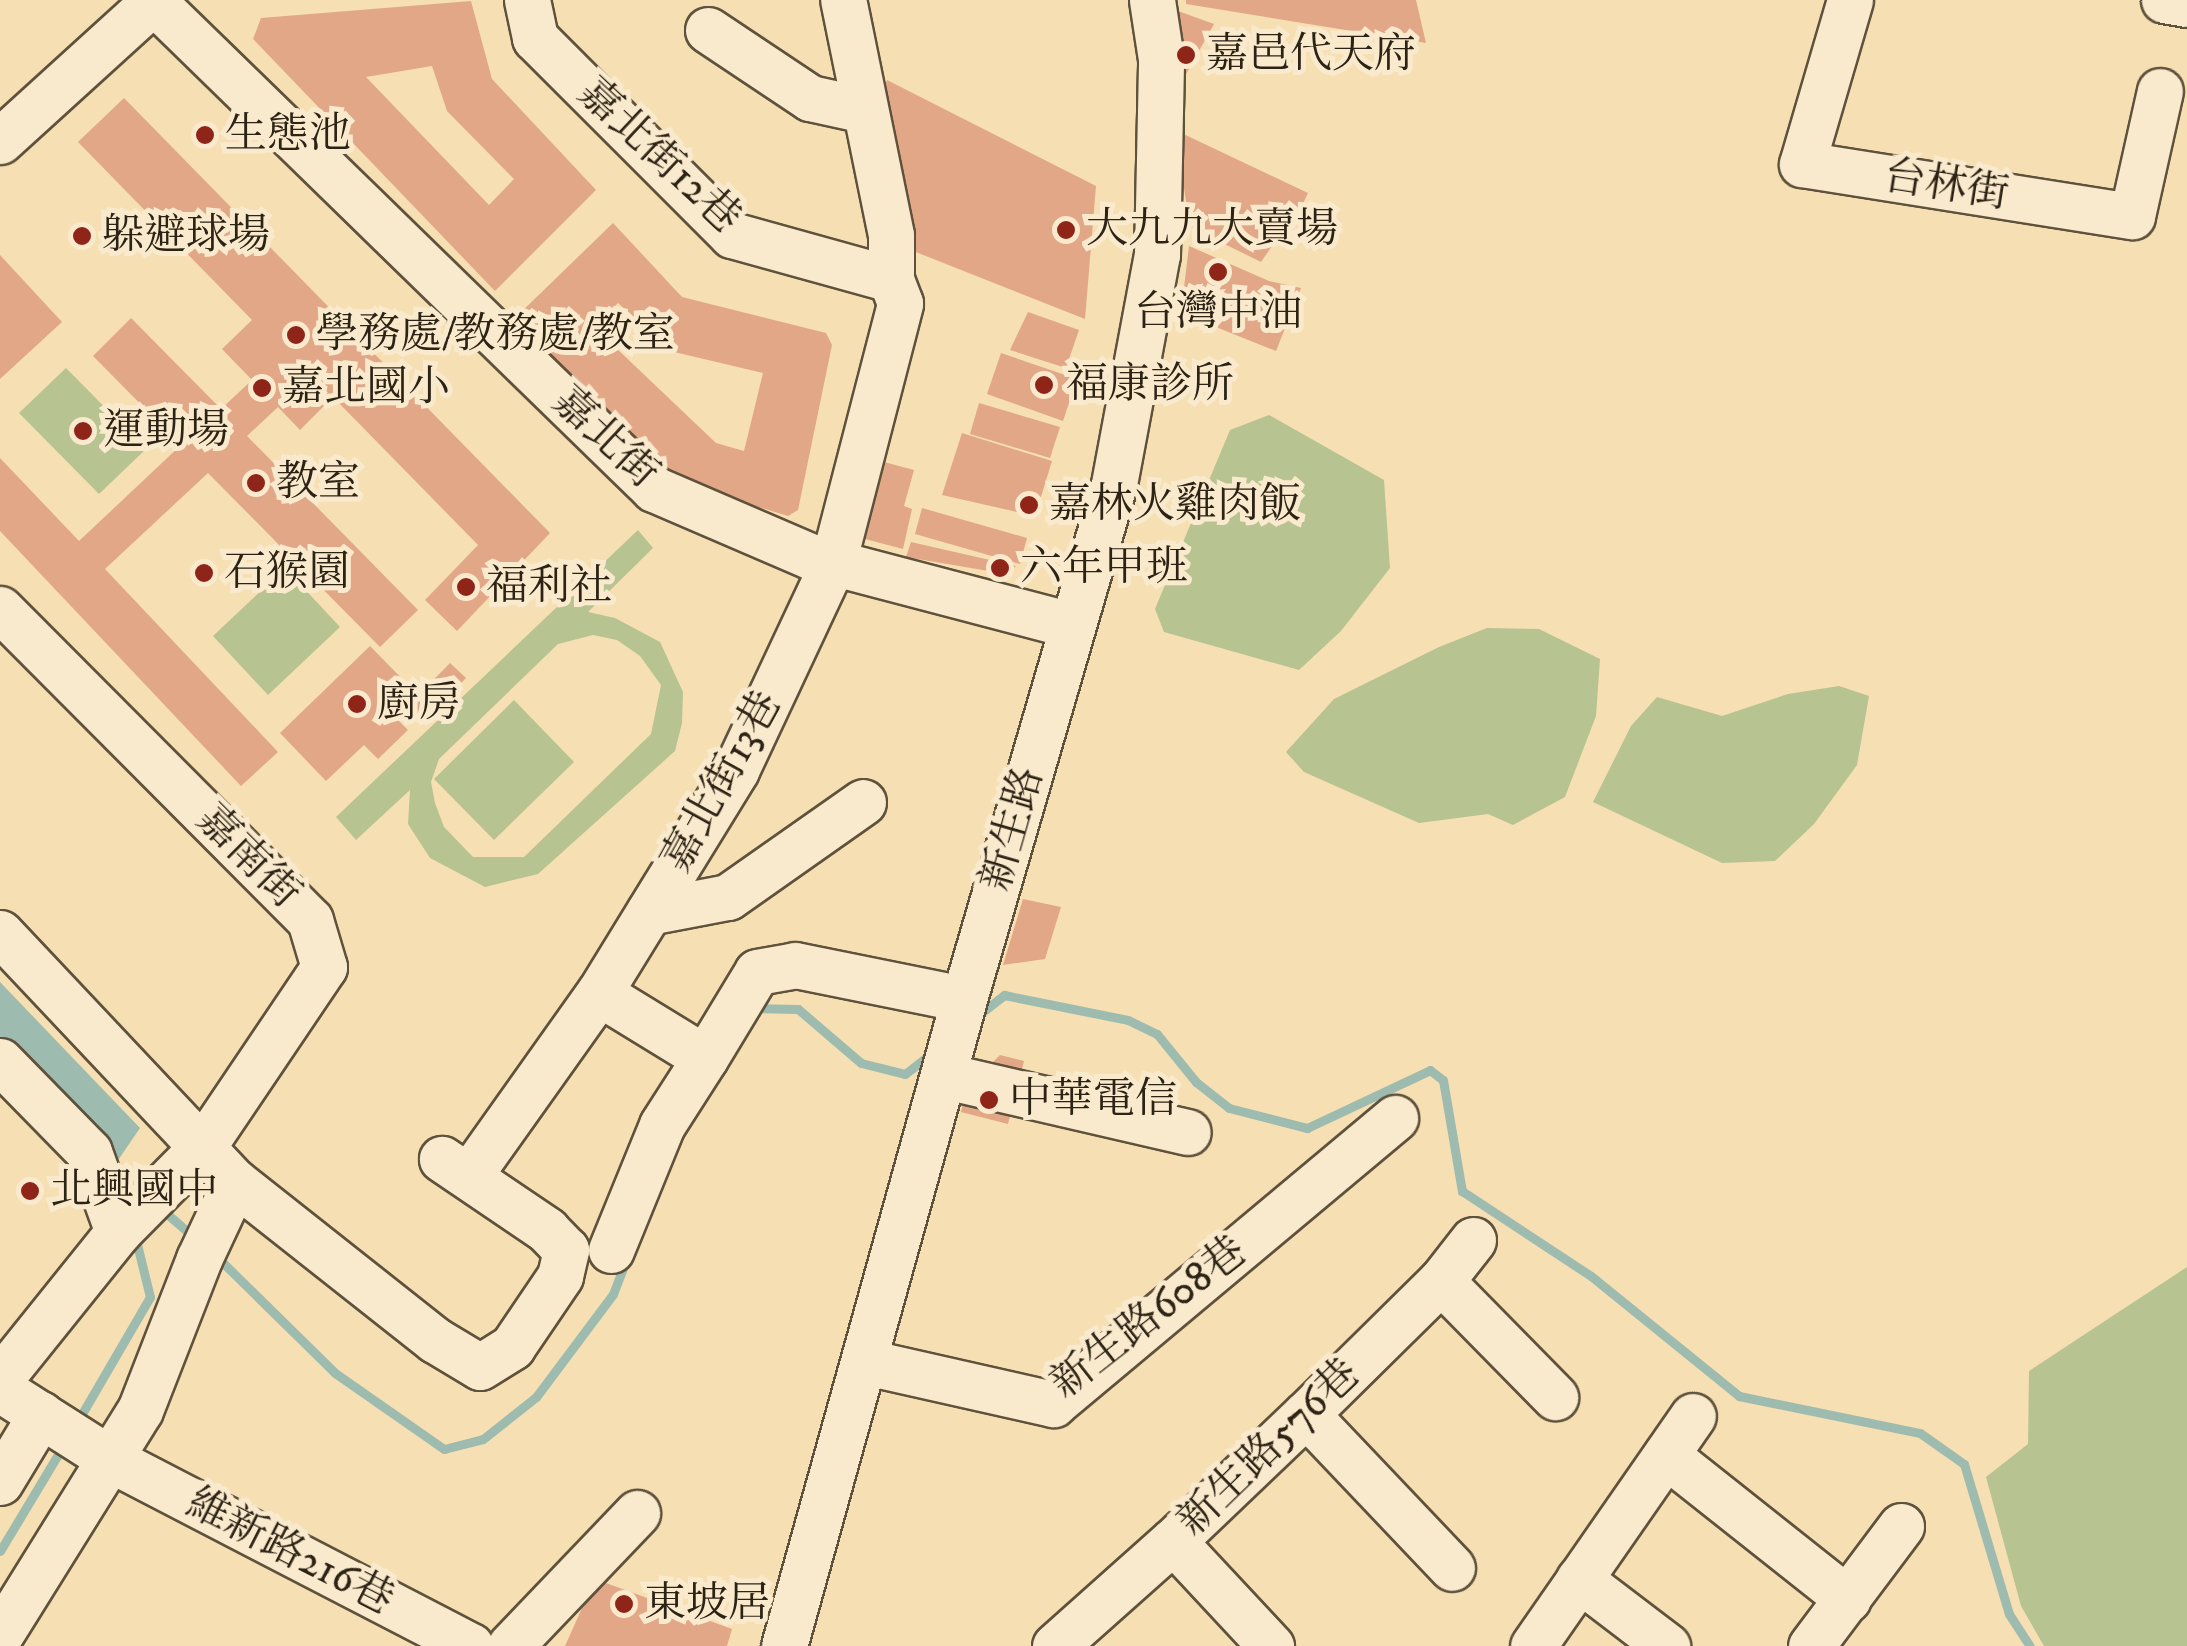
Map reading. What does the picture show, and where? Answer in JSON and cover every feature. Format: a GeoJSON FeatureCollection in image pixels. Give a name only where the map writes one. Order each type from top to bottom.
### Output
{"type":"FeatureCollection","features":[{"type":"Feature","properties":{"kind":"street","name":"嘉北街12巷"},"geometry":{"type":"LineString","coordinates":[[526,0],[535,38],[732,235],[891,280]]}},
{"type":"Feature","properties":{"kind":"street"},"geometry":{"type":"LineString","coordinates":[[833,564],[900,303],[891,280],[891,235],[844,0]]}},
{"type":"Feature","properties":{"kind":"street","name":"新生路"},"geometry":{"type":"LineString","coordinates":[[784,1646],[1070,625],[1114,484],[1157,255],[1161,59],[1152,0]]}},
{"type":"Feature","properties":{"kind":"street","name":"台林街"},"geometry":{"type":"LineString","coordinates":[[1850,0],[1802,164],[2132,216],[2160,91]]}},
{"type":"Feature","properties":{"kind":"street"},"geometry":{"type":"LineString","coordinates":[[2165,0],[2187,4]]}},
{"type":"Feature","properties":{"kind":"street"},"geometry":{"type":"LineString","coordinates":[[0,141],[159,1]]}},
{"type":"Feature","properties":{"kind":"street","name":"嘉北街"},"geometry":{"type":"LineString","coordinates":[[159,1],[654,489],[833,564],[1070,625]]}},
{"type":"Feature","properties":{"kind":"street"},"geometry":{"type":"LineString","coordinates":[[708,30],[810,98],[865,110]]}},
{"type":"Feature","properties":{"kind":"street","name":"嘉北街13巷"},"geometry":{"type":"LineString","coordinates":[[235,1182],[435,1340],[480,1367],[512,1347],[560,1276],[566,1250],[547,1230],[460,1161],[599,993],[736,770],[833,564]]}},
{"type":"Feature","properties":{"kind":"street","name":"嘉南街"},"geometry":{"type":"LineString","coordinates":[[0,609],[310,920],[324,967],[204,1144]]}},
{"type":"Feature","properties":{"kind":"street"},"geometry":{"type":"LineString","coordinates":[[649,912],[728,897],[863,802]]}},
{"type":"Feature","properties":{"kind":"street"},"geometry":{"type":"LineString","coordinates":[[0,933],[204,1144],[235,1182],[140,1410],[0,1635]]}},
{"type":"Feature","properties":{"kind":"street"},"geometry":{"type":"LineString","coordinates":[[610,1250],[662,1125],[757,972],[795,966],[964,999]]}},
{"type":"Feature","properties":{"kind":"street"},"geometry":{"type":"LineString","coordinates":[[599,993],[706,1058]]}},
{"type":"Feature","properties":{"kind":"street"},"geometry":{"type":"LineString","coordinates":[[0,1062],[89,1152],[118,1232]]}},
{"type":"Feature","properties":{"kind":"street"},"geometry":{"type":"LineString","coordinates":[[945,1076],[1188,1132]]}},
{"type":"Feature","properties":{"kind":"street","name":"新生路608巷"},"geometry":{"type":"LineString","coordinates":[[866,1362],[1053,1404],[1394,1118]]}},
{"type":"Feature","properties":{"kind":"street"},"geometry":{"type":"LineString","coordinates":[[0,1379],[118,1232],[204,1144]]}},
{"type":"Feature","properties":{"kind":"street","name":"新生路576巷"},"geometry":{"type":"LineString","coordinates":[[1055,1646],[1174,1541],[1306,1414],[1441,1281],[1474,1240]]}},
{"type":"Feature","properties":{"kind":"street"},"geometry":{"type":"LineString","coordinates":[[1441,1281],[1555,1396]]}},
{"type":"Feature","properties":{"kind":"street"},"geometry":{"type":"LineString","coordinates":[[0,1389],[41,1414],[0,1482]]}},
{"type":"Feature","properties":{"kind":"street","name":"維新路216巷"},"geometry":{"type":"LineString","coordinates":[[41,1414],[110,1459],[470,1646]]}},
{"type":"Feature","properties":{"kind":"street"},"geometry":{"type":"LineString","coordinates":[[1306,1414],[1452,1568]]}},
{"type":"Feature","properties":{"kind":"street"},"geometry":{"type":"LineString","coordinates":[[1533,1646],[1692,1416]]}},
{"type":"Feature","properties":{"kind":"street"},"geometry":{"type":"LineString","coordinates":[[1666,1455],[1848,1599]]}},
{"type":"Feature","properties":{"kind":"street"},"geometry":{"type":"LineString","coordinates":[[510,1646],[637,1513]]}},
{"type":"Feature","properties":{"kind":"street"},"geometry":{"type":"LineString","coordinates":[[1811,1646],[1901,1526]]}},
{"type":"Feature","properties":{"kind":"street"},"geometry":{"type":"LineString","coordinates":[[1174,1541],[1271,1646]]}},
{"type":"Feature","properties":{"kind":"street"},"geometry":{"type":"LineString","coordinates":[[1579,1579],[1667,1646]]}},
{"type":"Feature","properties":{"kind":"green space","name":"運動場"},"geometry":{"type":"Polygon","coordinates":[[[66,368],[146,449],[99,494],[19,413],[66,368]]]}},
{"type":"Feature","properties":{"kind":"green space"},"geometry":{"type":"Polygon","coordinates":[[[1269,415],[1384,480],[1390,568],[1341,631],[1299,670],[1164,632],[1155,609],[1230,430],[1269,415]]]}},
{"type":"Feature","properties":{"kind":"green space"},"geometry":{"type":"Polygon","coordinates":[[[638,530],[653,548],[588,612],[615,618],[660,642],[683,692],[682,723],[675,751],[538,874],[485,887],[430,858],[408,824],[410,790],[356,840],[336,817],[638,530]],[[593,635],[558,644],[439,759],[431,782],[435,803],[444,827],[473,857],[524,857],[651,734],[661,685],[640,656],[617,640],[593,635]]]}},
{"type":"Feature","properties":{"kind":"green space"},"geometry":{"type":"Polygon","coordinates":[[[285,568],[340,627],[268,695],[213,636],[285,568]]]}},
{"type":"Feature","properties":{"kind":"green space"},"geometry":{"type":"Polygon","coordinates":[[[1487,628],[1539,629],[1600,659],[1596,716],[1565,797],[1513,825],[1488,814],[1419,823],[1304,772],[1286,752],[1334,699],[1487,628]]]}},
{"type":"Feature","properties":{"kind":"green space"},"geometry":{"type":"Polygon","coordinates":[[[1839,686],[1869,696],[1857,765],[1814,824],[1775,861],[1722,863],[1593,802],[1631,726],[1657,697],[1722,716],[1788,694],[1839,686]]]}},
{"type":"Feature","properties":{"kind":"green space"},"geometry":{"type":"Polygon","coordinates":[[[514,700],[574,762],[494,840],[434,779],[514,700]]]}},
{"type":"Feature","properties":{"kind":"green space"},"geometry":{"type":"Polygon","coordinates":[[[2187,1267],[2187,1646],[2044,1646],[2021,1606],[1986,1477],[2028,1444],[2029,1371],[2187,1267]]]}},
{"type":"Feature","properties":{"kind":"shaded area"},"geometry":{"type":"Polygon","coordinates":[[[0,982],[140,1128],[108,1175],[0,1056],[0,982]]]}},
{"type":"Feature","properties":{"kind":"building"},"geometry":{"type":"Polygon","coordinates":[[[1186,0],[1416,0],[1426,43],[1186,4],[1186,0]]]}},
{"type":"Feature","properties":{"kind":"building"},"geometry":{"type":"Polygon","coordinates":[[[471,1],[492,79],[596,190],[495,291],[253,39],[261,18],[471,1]],[[432,66],[366,77],[489,205],[514,179],[447,111],[432,66]]]}},
{"type":"Feature","properties":{"kind":"building","name":"嘉邑代天府"},"geometry":{"type":"Polygon","coordinates":[[[1167,7],[1214,24],[1179,87],[1167,7]]]}},
{"type":"Feature","properties":{"kind":"building"},"geometry":{"type":"Polygon","coordinates":[[[887,80],[1096,186],[1085,319],[898,245],[876,112],[887,80]]]}},
{"type":"Feature","properties":{"kind":"building"},"geometry":{"type":"Polygon","coordinates":[[[124,98],[550,533],[457,631],[425,600],[478,545],[333,397],[300,430],[278,407],[247,436],[418,610],[380,647],[208,473],[105,569],[278,752],[241,786],[0,531],[0,458],[79,541],[181,445],[93,356],[131,318],[221,409],[252,380],[222,349],[252,320],[78,142],[124,98]]]}},
{"type":"Feature","properties":{"kind":"building"},"geometry":{"type":"Polygon","coordinates":[[[1175,130],[1308,193],[1283,246],[1274,243],[1261,262],[1190,227],[1175,130]]]}},
{"type":"Feature","properties":{"kind":"building"},"geometry":{"type":"Polygon","coordinates":[[[613,223],[682,297],[826,333],[832,345],[798,510],[788,516],[674,481],[515,318],[613,223]],[[618,303],[594,327],[716,443],[744,451],[763,373],[670,351],[618,303]]]}},
{"type":"Feature","properties":{"kind":"building"},"geometry":{"type":"Polygon","coordinates":[[[1189,246],[1269,281],[1301,288],[1276,351],[1181,313],[1189,246]]]}},
{"type":"Feature","properties":{"kind":"building"},"geometry":{"type":"Polygon","coordinates":[[[0,255],[62,322],[0,379],[0,255]]]}},
{"type":"Feature","properties":{"kind":"building"},"geometry":{"type":"Polygon","coordinates":[[[1028,312],[1079,330],[1066,368],[1010,350],[1028,312]]]}},
{"type":"Feature","properties":{"kind":"building"},"geometry":{"type":"Polygon","coordinates":[[[1001,353],[1077,379],[1063,421],[987,394],[1001,353]]]}},
{"type":"Feature","properties":{"kind":"building"},"geometry":{"type":"Polygon","coordinates":[[[979,403],[1060,427],[1050,458],[970,434],[979,403]]]}},
{"type":"Feature","properties":{"kind":"building"},"geometry":{"type":"Polygon","coordinates":[[[962,433],[1052,461],[1035,516],[942,495],[962,433]]]}},
{"type":"Feature","properties":{"kind":"building"},"geometry":{"type":"Polygon","coordinates":[[[869,458],[914,470],[904,506],[912,509],[903,549],[846,534],[869,458]]]}},
{"type":"Feature","properties":{"kind":"building"},"geometry":{"type":"Polygon","coordinates":[[[922,508],[1027,538],[1020,564],[915,534],[922,508]]]}},
{"type":"Feature","properties":{"kind":"building"},"geometry":{"type":"Polygon","coordinates":[[[911,542],[1016,566],[1006,574],[906,557],[911,542]]]}},
{"type":"Feature","properties":{"kind":"building","name":"廚房"},"geometry":{"type":"Polygon","coordinates":[[[370,646],[416,693],[393,715],[408,730],[378,759],[364,745],[326,781],[280,733],[370,646]]]}},
{"type":"Feature","properties":{"kind":"building"},"geometry":{"type":"Polygon","coordinates":[[[450,663],[466,678],[422,723],[407,707],[450,663]]]}},
{"type":"Feature","properties":{"kind":"building"},"geometry":{"type":"Polygon","coordinates":[[[1023,899],[1061,907],[1045,959],[1003,965],[1023,899]]]}},
{"type":"Feature","properties":{"kind":"building","name":"中華電信"},"geometry":{"type":"Polygon","coordinates":[[[1000,1055],[1024,1061],[1008,1124],[961,1112],[967,1088],[1000,1055]]]}},
{"type":"Feature","properties":{"kind":"building","name":"東坡居"},"geometry":{"type":"Polygon","coordinates":[[[595,1579],[732,1629],[727,1646],[565,1646],[595,1579]]]}},
{"type":"Feature","properties":{"kind":"waterway"},"geometry":{"type":"LineString","coordinates":[[976,1017],[1004,995],[1128,1020],[1157,1034],[1196,1082],[1229,1108],[1307,1128],[1430,1070],[1443,1080],[1462,1191],[1591,1276],[1739,1396],[1920,1433],[1964,1464],[2009,1614],[2030,1646]]}},
{"type":"Feature","properties":{"kind":"waterway"},"geometry":{"type":"LineString","coordinates":[[752,1008],[798,1009],[861,1063],[905,1074],[933,1052]]}},
{"type":"Feature","properties":{"kind":"waterway"},"geometry":{"type":"LineString","coordinates":[[119,1173],[139,1190]]}},
{"type":"Feature","properties":{"kind":"waterway"},"geometry":{"type":"LineString","coordinates":[[158,1206],[196,1239]]}},
{"type":"Feature","properties":{"kind":"waterway"},"geometry":{"type":"LineString","coordinates":[[76,1424],[150,1297],[135,1236]]}},
{"type":"Feature","properties":{"kind":"waterway"},"geometry":{"type":"LineString","coordinates":[[215,1255],[335,1373],[444,1449],[483,1439],[536,1397],[613,1294],[626,1260]]}},
{"type":"Feature","properties":{"kind":"waterway"},"geometry":{"type":"LineString","coordinates":[[0,1551],[63,1446]]}},
{"type":"Feature","properties":{"kind":"place","name":"嘉邑代天府"},"geometry":{"type":"Point","coordinates":[1186,55]}},
{"type":"Feature","properties":{"kind":"place","name":"生態池"},"geometry":{"type":"Point","coordinates":[205,135]}},
{"type":"Feature","properties":{"kind":"place","name":"大九九大賣場"},"geometry":{"type":"Point","coordinates":[1066,230]}},
{"type":"Feature","properties":{"kind":"place","name":"躲避球場"},"geometry":{"type":"Point","coordinates":[82,236]}},
{"type":"Feature","properties":{"kind":"place","name":"台灣中油"},"geometry":{"type":"Point","coordinates":[1218,272]}},
{"type":"Feature","properties":{"kind":"place","name":"學務處/教務處/教室"},"geometry":{"type":"Point","coordinates":[296,335]}},
{"type":"Feature","properties":{"kind":"place","name":"福康診所"},"geometry":{"type":"Point","coordinates":[1044,385]}},
{"type":"Feature","properties":{"kind":"place","name":"嘉北國小"},"geometry":{"type":"Point","coordinates":[262,388]}},
{"type":"Feature","properties":{"kind":"place","name":"運動場"},"geometry":{"type":"Point","coordinates":[83,431]}},
{"type":"Feature","properties":{"kind":"place","name":"教室"},"geometry":{"type":"Point","coordinates":[256,483]}},
{"type":"Feature","properties":{"kind":"place","name":"嘉林火雞肉飯"},"geometry":{"type":"Point","coordinates":[1029,505]}},
{"type":"Feature","properties":{"kind":"place","name":"六年甲班"},"geometry":{"type":"Point","coordinates":[1000,568]}},
{"type":"Feature","properties":{"kind":"place","name":"石猴園"},"geometry":{"type":"Point","coordinates":[204,573]}},
{"type":"Feature","properties":{"kind":"place","name":"福利社"},"geometry":{"type":"Point","coordinates":[466,587]}},
{"type":"Feature","properties":{"kind":"place","name":"廚房"},"geometry":{"type":"Point","coordinates":[357,704]}},
{"type":"Feature","properties":{"kind":"place","name":"中華電信"},"geometry":{"type":"Point","coordinates":[989,1100]}},
{"type":"Feature","properties":{"kind":"place","name":"北興國中"},"geometry":{"type":"Point","coordinates":[30,1191]}},
{"type":"Feature","properties":{"kind":"place","name":"東坡居"},"geometry":{"type":"Point","coordinates":[624,1604]}}]}
